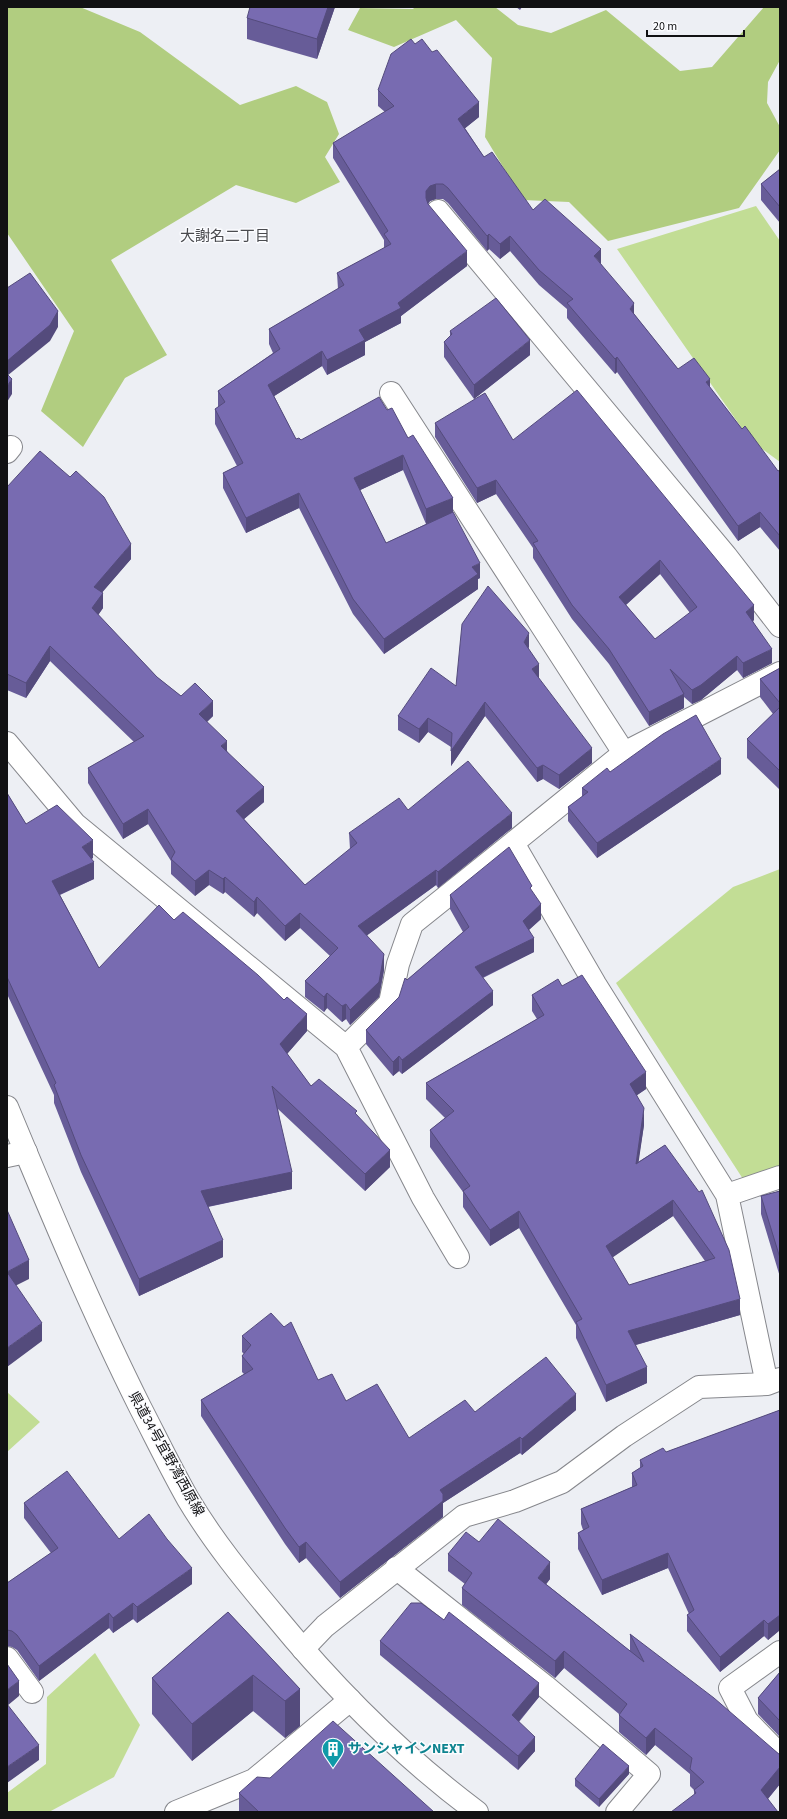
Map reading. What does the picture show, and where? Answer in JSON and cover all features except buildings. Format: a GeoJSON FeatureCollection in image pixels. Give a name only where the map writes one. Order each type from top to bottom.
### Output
{"type":"FeatureCollection","features":[{"type":"Feature","properties":{"kind":"street"},"geometry":{"type":"LineString","coordinates":[[438,212],[721,550],[780,626]]}},
{"type":"Feature","properties":{"kind":"street"},"geometry":{"type":"LineString","coordinates":[[391,393],[624,753]]}},
{"type":"Feature","properties":{"kind":"street"},"geometry":{"type":"LineString","coordinates":[[346,1047],[390,1003],[398,964],[412,924],[624,753],[780,673]]}},
{"type":"Feature","properties":{"kind":"street"},"geometry":{"type":"LineString","coordinates":[[7,743],[76,824],[346,1047],[423,1198],[458,1258]]}},
{"type":"Feature","properties":{"kind":"street"},"geometry":{"type":"LineString","coordinates":[[302,1649],[325,1626],[396,1568],[464,1516],[515,1501],[562,1482],[624,1436],[699,1387],[774,1382],[728,1195],[595,984],[513,843]]}},
{"type":"Feature","properties":{"kind":"street","name":"県道34号宜野湾西原線"},"geometry":{"type":"LineString","coordinates":[[7,1107],[16,1154],[81,1283],[124,1374],[170,1466],[189,1500],[230,1560],[302,1649],[350,1700],[390,1739],[458,1798],[477,1812]]}},
{"type":"Feature","properties":{"kind":"street"},"geometry":{"type":"LineString","coordinates":[[728,1195],[780,1177]]}},
{"type":"Feature","properties":{"kind":"street"},"geometry":{"type":"LineString","coordinates":[[396,1568],[545,1686],[649,1774],[617,1812]]}},
{"type":"Feature","properties":{"kind":"street"},"geometry":{"type":"LineString","coordinates":[[780,1652],[730,1688],[747,1721],[780,1755]]}},
{"type":"Feature","properties":{"kind":"street"},"geometry":{"type":"LineString","coordinates":[[7,1658],[32,1692]]}},
{"type":"Feature","properties":{"kind":"street"},"geometry":{"type":"LineString","coordinates":[[176,1812],[254,1780],[350,1700]]}},
{"type":"Feature","properties":{"kind":"green space"},"geometry":{"type":"Polygon","coordinates":[[[7,7],[80,7],[140,32],[240,105],[296,86],[327,102],[339,134],[325,157],[340,182],[296,203],[236,185],[111,260],[167,355],[125,378],[83,447],[41,411],[74,331],[7,233],[7,7]]]}},
{"type":"Feature","properties":{"kind":"green space"},"geometry":{"type":"Polygon","coordinates":[[[415,7],[495,7],[518,25],[551,33],[606,10],[680,71],[712,67],[764,7],[780,7],[780,60],[768,82],[767,103],[780,127],[780,150],[739,208],[608,241],[569,202],[523,200],[485,137],[492,58],[456,20],[394,47],[348,30],[360,8],[413,9],[415,7]]]}},
{"type":"Feature","properties":{"kind":"green space"},"geometry":{"type":"Polygon","coordinates":[[[756,206],[780,241],[780,462],[750,440],[617,249],[756,206]]]}},
{"type":"Feature","properties":{"kind":"green space"},"geometry":{"type":"Polygon","coordinates":[[[780,869],[780,1167],[743,1179],[616,983],[733,887],[780,869]]]}},
{"type":"Feature","properties":{"kind":"green space"},"geometry":{"type":"Polygon","coordinates":[[[7,1392],[40,1422],[7,1452],[7,1392]]]}},
{"type":"Feature","properties":{"kind":"green space"},"geometry":{"type":"Polygon","coordinates":[[[95,1653],[140,1725],[114,1777],[49,1812],[7,1812],[7,1793],[46,1764],[47,1697],[95,1653]]]}},
{"type":"Feature","properties":{"kind":"place","name":"サンシャインNEXT"},"geometry":{"type":"Point","coordinates":[333,1768]}},
{"type":"Feature","properties":{"kind":"district","name":"大謝名二丁目"},"geometry":{"type":"Point","coordinates":[225,236]}}]}
